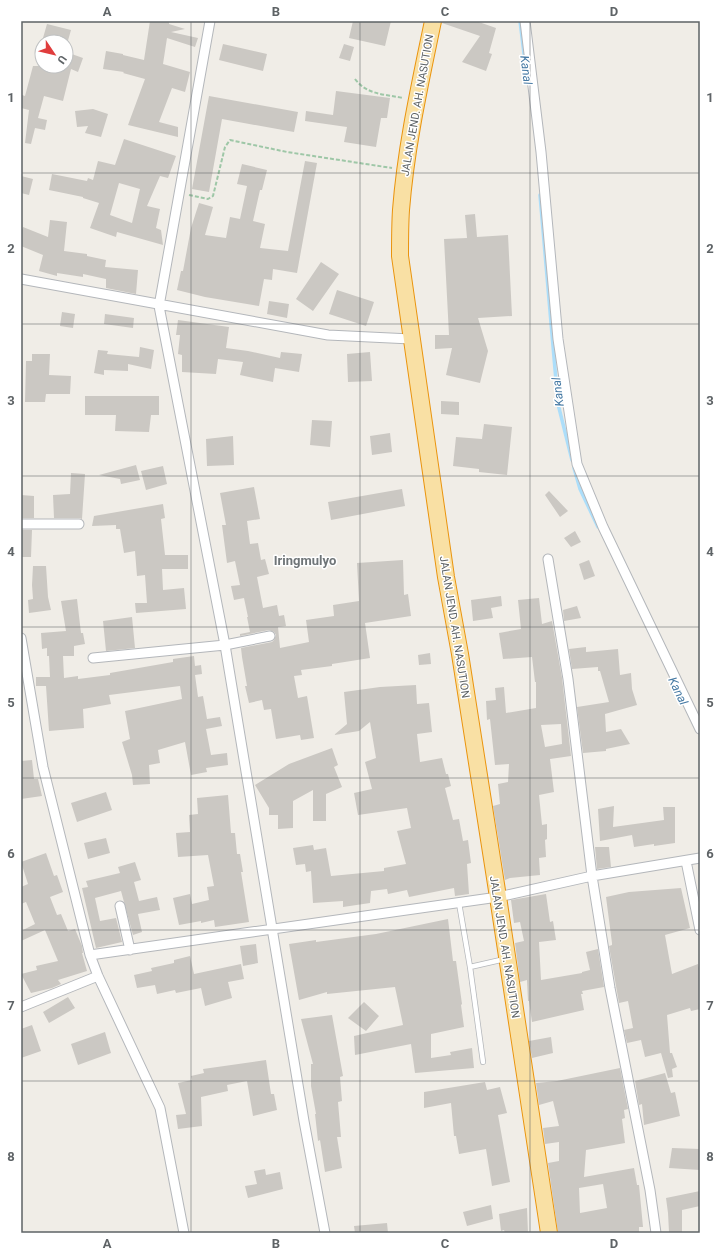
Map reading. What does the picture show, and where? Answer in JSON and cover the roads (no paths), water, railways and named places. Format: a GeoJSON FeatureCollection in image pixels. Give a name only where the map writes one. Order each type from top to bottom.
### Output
{"type":"FeatureCollection","features":[{"type":"Feature","properties":{"kind":"highway","name":"JALAN JEND. AH. NASUTION"},"geometry":{"type":"LineString","coordinates":[[433,21],[416,100],[405,170],[401,212],[400,256],[446,577],[460,654],[549,1233]]}},
{"type":"Feature","properties":{"kind":"street"},"geometry":{"type":"LineString","coordinates":[[210,21],[159,306],[224,645],[273,929],[304,1121],[326,1233]]}},
{"type":"Feature","properties":{"kind":"street"},"geometry":{"type":"LineString","coordinates":[[525,21],[541,152],[558,339],[577,464],[603,526],[700,729]]}},
{"type":"Feature","properties":{"kind":"street"},"geometry":{"type":"LineString","coordinates":[[21,279],[159,306],[328,336],[411,339]]}},
{"type":"Feature","properties":{"kind":"street"},"geometry":{"type":"LineString","coordinates":[[21,524],[79,524]]}},
{"type":"Feature","properties":{"kind":"street"},"geometry":{"type":"LineString","coordinates":[[548,559],[568,679],[592,876],[612,996],[650,1190],[656,1233]]}},
{"type":"Feature","properties":{"kind":"street"},"geometry":{"type":"LineString","coordinates":[[93,658],[224,645],[270,636]]}},
{"type":"Feature","properties":{"kind":"street"},"geometry":{"type":"LineString","coordinates":[[21,638],[43,767],[90,955],[98,976],[160,1108],[184,1233]]}},
{"type":"Feature","properties":{"kind":"street"},"geometry":{"type":"LineString","coordinates":[[90,955],[498,897],[592,876],[700,858]]}},
{"type":"Feature","properties":{"kind":"street"},"geometry":{"type":"LineString","coordinates":[[686,861],[700,930]]}},
{"type":"Feature","properties":{"kind":"street"},"geometry":{"type":"LineString","coordinates":[[120,906],[130,950]]}},
{"type":"Feature","properties":{"kind":"street"},"geometry":{"type":"LineString","coordinates":[[21,1007],[98,976]]}},
{"type":"Feature","properties":{"kind":"lane"},"geometry":{"type":"LineString","coordinates":[[459,902],[470,967],[483,1062]]}},
{"type":"Feature","properties":{"kind":"lane"},"geometry":{"type":"LineString","coordinates":[[470,967],[506,958]]}},
{"type":"Feature","properties":{"kind":"waterway","name":"Kanal"},"geometry":{"type":"LineString","coordinates":[[520,21],[526,70]]}},
{"type":"Feature","properties":{"kind":"waterway","name":"Kanal"},"geometry":{"type":"LineString","coordinates":[[540,195],[558,404],[572,460]]}},
{"type":"Feature","properties":{"kind":"waterway","name":"Kanal"},"geometry":{"type":"LineString","coordinates":[[574,468],[580,489],[598,527]]}},
{"type":"Feature","properties":{"kind":"district","name":"Iringmulyo"},"geometry":{"type":"Point","coordinates":[305,560]}}]}
